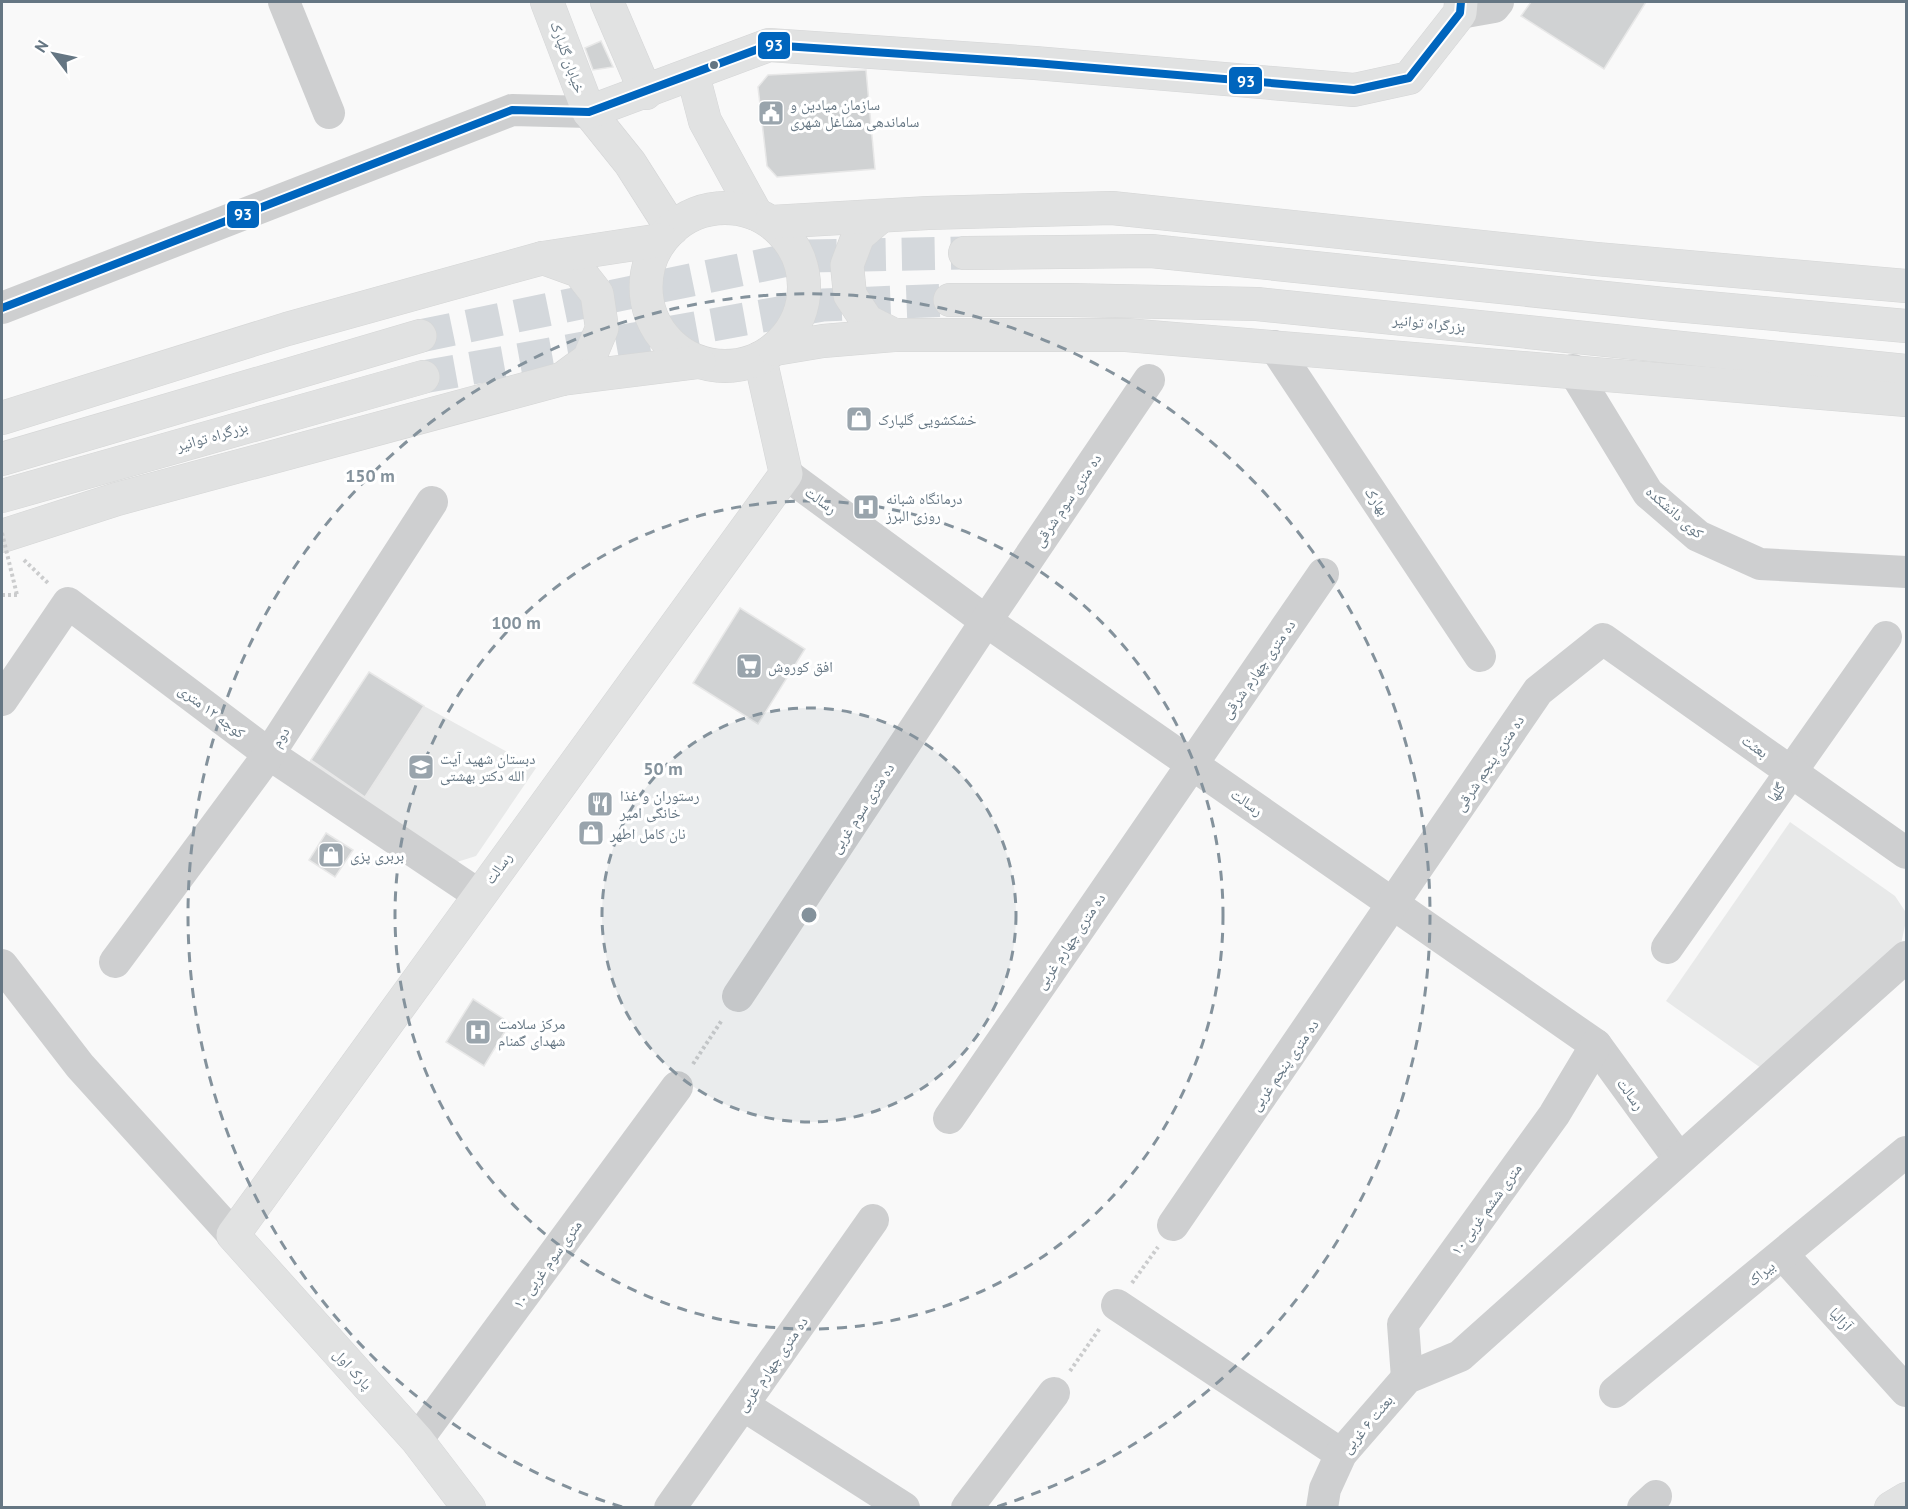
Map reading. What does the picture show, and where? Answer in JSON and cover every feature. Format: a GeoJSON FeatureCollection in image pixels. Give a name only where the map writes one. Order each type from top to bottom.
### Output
{"type":"FeatureCollection","features":[{"type":"Feature","properties":{"kind":"main road","name":"خیابان گلپارک"},"geometry":{"type":"LineString","coordinates":[[547,2],[589,112],[630,162],[666,235]]}},
{"type":"Feature","properties":{"kind":"main road"},"geometry":{"type":"LineString","coordinates":[[608,2],[646,93]]}},
{"type":"Feature","properties":{"kind":"main road"},"geometry":{"type":"LineString","coordinates":[[589,112],[646,93],[769,45],[1035,63],[1354,90],[1409,78],[1460,7]]}},
{"type":"Feature","properties":{"kind":"main road"},"geometry":{"type":"LineString","coordinates":[[693,75],[705,121],[764,218],[793,246],[800,261],[805,284],[802,309],[792,331],[768,353]]}},
{"type":"Feature","properties":{"kind":"main road"},"geometry":{"type":"LineString","coordinates":[[2,418],[287,329],[543,258],[666,235],[703,211],[738,209],[764,218],[1112,208],[1596,259],[1906,286]]}},
{"type":"Feature","properties":{"kind":"main road"},"geometry":{"type":"LineString","coordinates":[[881,216],[858,236],[847,265],[850,295],[867,321],[894,335]]}},
{"type":"Feature","properties":{"kind":"main road"},"geometry":{"type":"LineString","coordinates":[[666,235],[649,271],[646,287],[650,311],[666,339],[677,350],[699,362]]}},
{"type":"Feature","properties":{"kind":"main road"},"geometry":{"type":"LineString","coordinates":[[965,253],[1151,250],[1906,327]]}},
{"type":"Feature","properties":{"kind":"main road"},"geometry":{"type":"LineString","coordinates":[[543,258],[579,271],[597,294],[602,328],[589,359],[562,380]]}},
{"type":"Feature","properties":{"kind":"main road","name":"بزرگراه توانیر"},"geometry":{"type":"LineString","coordinates":[[950,300],[1257,304],[1906,371]]}},
{"type":"Feature","properties":{"kind":"main road"},"geometry":{"type":"LineString","coordinates":[[7,541],[117,499],[562,380],[699,362],[730,366],[768,353],[824,341],[894,335],[1126,335],[1574,370],[1906,400]]}},
{"type":"Feature","properties":{"kind":"main road"},"geometry":{"type":"LineString","coordinates":[[2,459],[420,336]]}},
{"type":"Feature","properties":{"kind":"main road"},"geometry":{"type":"LineString","coordinates":[[768,353],[786,474]]}},
{"type":"Feature","properties":{"kind":"main road","name":"بزرگراه توانیر"},"geometry":{"type":"LineString","coordinates":[[2,496],[423,378]]}},
{"type":"Feature","properties":{"kind":"main road","name":"رسالت"},"geometry":{"type":"LineString","coordinates":[[232,1235],[786,474]]}},
{"type":"Feature","properties":{"kind":"main road","name":"پارک اول"},"geometry":{"type":"LineString","coordinates":[[232,1235],[417,1440],[469,1508]]}},
{"type":"Feature","properties":{"kind":"main road"},"geometry":{"type":"LineString","coordinates":[[1891,1508],[1906,1499]]}},
{"type":"Feature","properties":{"kind":"street"},"geometry":{"type":"LineString","coordinates":[[284,2],[329,113]]}},
{"type":"Feature","properties":{"kind":"street"},"geometry":{"type":"LineString","coordinates":[[1460,7],[1494,7],[1498,2]]}},
{"type":"Feature","properties":{"kind":"street"},"geometry":{"type":"LineString","coordinates":[[2,308],[512,110],[589,112]]}},
{"type":"Feature","properties":{"kind":"street","name":"بهارک"},"geometry":{"type":"LineString","coordinates":[[1274,346],[1480,656]]}},
{"type":"Feature","properties":{"kind":"street","name":"کوی دانشکده"},"geometry":{"type":"LineString","coordinates":[[1574,370],[1648,493],[1698,536],[1760,564],[1906,572]]}},
{"type":"Feature","properties":{"kind":"street","name":"ده متری سوم شرقی"},"geometry":{"type":"LineString","coordinates":[[986,621],[1149,380]]}},
{"type":"Feature","properties":{"kind":"street","name":"رسالت"},"geometry":{"type":"LineString","coordinates":[[786,474],[986,621],[1596,1045],[1679,1159]]}},
{"type":"Feature","properties":{"kind":"street","name":"دوم"},"geometry":{"type":"LineString","coordinates":[[115,962],[269,754],[432,502]]}},
{"type":"Feature","properties":{"kind":"street","name":"ده متری چهارم شرقی"},"geometry":{"type":"LineString","coordinates":[[1192,764],[1323,574]]}},
{"type":"Feature","properties":{"kind":"street"},"geometry":{"type":"LineString","coordinates":[[2,700],[68,603]]}},
{"type":"Feature","properties":{"kind":"street","name":"کوچه ۱۲ متری"},"geometry":{"type":"LineString","coordinates":[[68,603],[269,754],[479,895]]}},
{"type":"Feature","properties":{"kind":"street","name":"ده متری سوم غربی"},"geometry":{"type":"LineString","coordinates":[[738,996],[986,621]]}},
{"type":"Feature","properties":{"kind":"street","name":"گلها"},"geometry":{"type":"LineString","coordinates":[[1667,948],[1886,637]]}},
{"type":"Feature","properties":{"kind":"street","name":"بعثت"},"geometry":{"type":"LineString","coordinates":[[1603,639],[1906,853]]}},
{"type":"Feature","properties":{"kind":"street","name":"ده متری پنجم شرقی"},"geometry":{"type":"LineString","coordinates":[[1394,904],[1539,691],[1603,639]]}},
{"type":"Feature","properties":{"kind":"street","name":"ده متری چهارم غربی"},"geometry":{"type":"LineString","coordinates":[[949,1118],[1192,764]]}},
{"type":"Feature","properties":{"kind":"street","name":"ده متری پنجم غربی"},"geometry":{"type":"LineString","coordinates":[[1173,1225],[1394,904]]}},
{"type":"Feature","properties":{"kind":"street"},"geometry":{"type":"LineString","coordinates":[[1407,1378],[1460,1356],[1906,957]]}},
{"type":"Feature","properties":{"kind":"street"},"geometry":{"type":"LineString","coordinates":[[2,965],[80,1066],[232,1235]]}},
{"type":"Feature","properties":{"kind":"street","name":"۱۰ متری ششم غربی"},"geometry":{"type":"LineString","coordinates":[[1407,1378],[1403,1324],[1554,1115],[1596,1045]]}},
{"type":"Feature","properties":{"kind":"street","name":"۱۰ متری سوم غربی"},"geometry":{"type":"LineString","coordinates":[[417,1440],[678,1087]]}},
{"type":"Feature","properties":{"kind":"street","name":"بیراک"},"geometry":{"type":"LineString","coordinates":[[1615,1392],[1906,1152]]}},
{"type":"Feature","properties":{"kind":"street","name":"ده متری چهارم غربی"},"geometry":{"type":"LineString","coordinates":[[670,1508],[873,1220]]}},
{"type":"Feature","properties":{"kind":"street","name":"آزالیا"},"geometry":{"type":"LineString","coordinates":[[1783,1255],[1904,1383]]}},
{"type":"Feature","properties":{"kind":"street"},"geometry":{"type":"LineString","coordinates":[[1117,1305],[1341,1454]]}},
{"type":"Feature","properties":{"kind":"street","name":"بعثت ۶ غربی"},"geometry":{"type":"LineString","coordinates":[[1322,1508],[1325,1489],[1341,1454],[1407,1378]]}},
{"type":"Feature","properties":{"kind":"street"},"geometry":{"type":"LineString","coordinates":[[967,1508],[1054,1394]]}},
{"type":"Feature","properties":{"kind":"street"},"geometry":{"type":"LineString","coordinates":[[743,1405],[904,1508]]}},
{"type":"Feature","properties":{"kind":"path"},"geometry":{"type":"LineString","coordinates":[[2,595],[17,595],[7,541]]}},
{"type":"Feature","properties":{"kind":"path"},"geometry":{"type":"LineString","coordinates":[[7,541],[68,603]]}},
{"type":"Feature","properties":{"kind":"path"},"geometry":{"type":"LineString","coordinates":[[678,1087],[738,996]]}},
{"type":"Feature","properties":{"kind":"path"},"geometry":{"type":"LineString","coordinates":[[1054,1394],[1173,1225]]}},
{"type":"Feature","properties":{"kind":"shaded area","name":"دبستان شهید آیت الله دکتر بهشتی"},"geometry":{"type":"Polygon","coordinates":[[[369,672],[424,706],[536,768],[476,856],[457,862],[307,765],[369,672]]]}},
{"type":"Feature","properties":{"kind":"shaded area"},"geometry":{"type":"Polygon","coordinates":[[[1790,822],[1895,896],[1905,911],[1906,921],[1901,944],[1761,1068],[1666,1001],[1790,822]]]}},
{"type":"Feature","properties":{"kind":"building"},"geometry":{"type":"Polygon","coordinates":[[[1531,2],[1646,2],[1604,69],[1521,16],[1531,2]]]}},
{"type":"Feature","properties":{"kind":"building"},"geometry":{"type":"Polygon","coordinates":[[[601,41],[613,67],[593,70],[585,48],[601,41]]]}},
{"type":"Feature","properties":{"kind":"building","name":"سازمان میادین و ساماندهی مشاغل شهری"},"geometry":{"type":"Polygon","coordinates":[[[866,70],[875,169],[777,177],[767,166],[758,87],[768,75],[866,70]]]}},
{"type":"Feature","properties":{"kind":"building","name":"افق کوروش"},"geometry":{"type":"Polygon","coordinates":[[[740,608],[805,649],[758,724],[693,683],[740,608]]]}},
{"type":"Feature","properties":{"kind":"building"},"geometry":{"type":"Polygon","coordinates":[[[369,672],[424,706],[365,797],[311,760],[369,672]]]}},
{"type":"Feature","properties":{"kind":"building","name":"بربری پزی"},"geometry":{"type":"Polygon","coordinates":[[[326,833],[353,850],[335,877],[309,860],[326,833]]]}},
{"type":"Feature","properties":{"kind":"building","name":"مرکز سلامت شهدای گمنام"},"geometry":{"type":"Polygon","coordinates":[[[473,999],[510,1023],[484,1066],[446,1042],[473,999]]]}},
{"type":"Feature","properties":{"kind":"tunnel"},"geometry":{"type":"LineString","coordinates":[[420,336],[807,256],[965,253]]}},
{"type":"Feature","properties":{"kind":"tunnel"},"geometry":{"type":"LineString","coordinates":[[423,377],[823,305],[950,300]]}},
{"type":"Feature","properties":{"kind":"transit line","name":"93"},"geometry":{"type":"LineString","coordinates":[[2,308],[512,110],[589,112],[769,45],[1035,63],[1354,90],[1409,78],[1460,13],[1461,2]]}},
{"type":"Feature","properties":{"kind":"place","name":"سازمان میادین و ساماندهی مشاغل شهری"},"geometry":{"type":"Point","coordinates":[771,113]}},
{"type":"Feature","properties":{"kind":"place","name":"خشکشویی گلپارک"},"geometry":{"type":"Point","coordinates":[859,419]}},
{"type":"Feature","properties":{"kind":"place","name":"درمانگاه شبانه روزی البرز"},"geometry":{"type":"Point","coordinates":[866,507]}},
{"type":"Feature","properties":{"kind":"place","name":"افق کوروش"},"geometry":{"type":"Point","coordinates":[749,666]}},
{"type":"Feature","properties":{"kind":"place","name":"دبستان شهید آیت الله دکتر بهشتی"},"geometry":{"type":"Point","coordinates":[421,767]}},
{"type":"Feature","properties":{"kind":"place","name":"رستوران و غذا خانگی امیر"},"geometry":{"type":"Point","coordinates":[600,804]}},
{"type":"Feature","properties":{"kind":"place","name":"نان کامل اطهر"},"geometry":{"type":"Point","coordinates":[591,833]}},
{"type":"Feature","properties":{"kind":"place","name":"بربری پزی"},"geometry":{"type":"Point","coordinates":[331,855]}},
{"type":"Feature","properties":{"kind":"place","name":"مرکز سلامت شهدای گمنام"},"geometry":{"type":"Point","coordinates":[478,1032]}}]}
